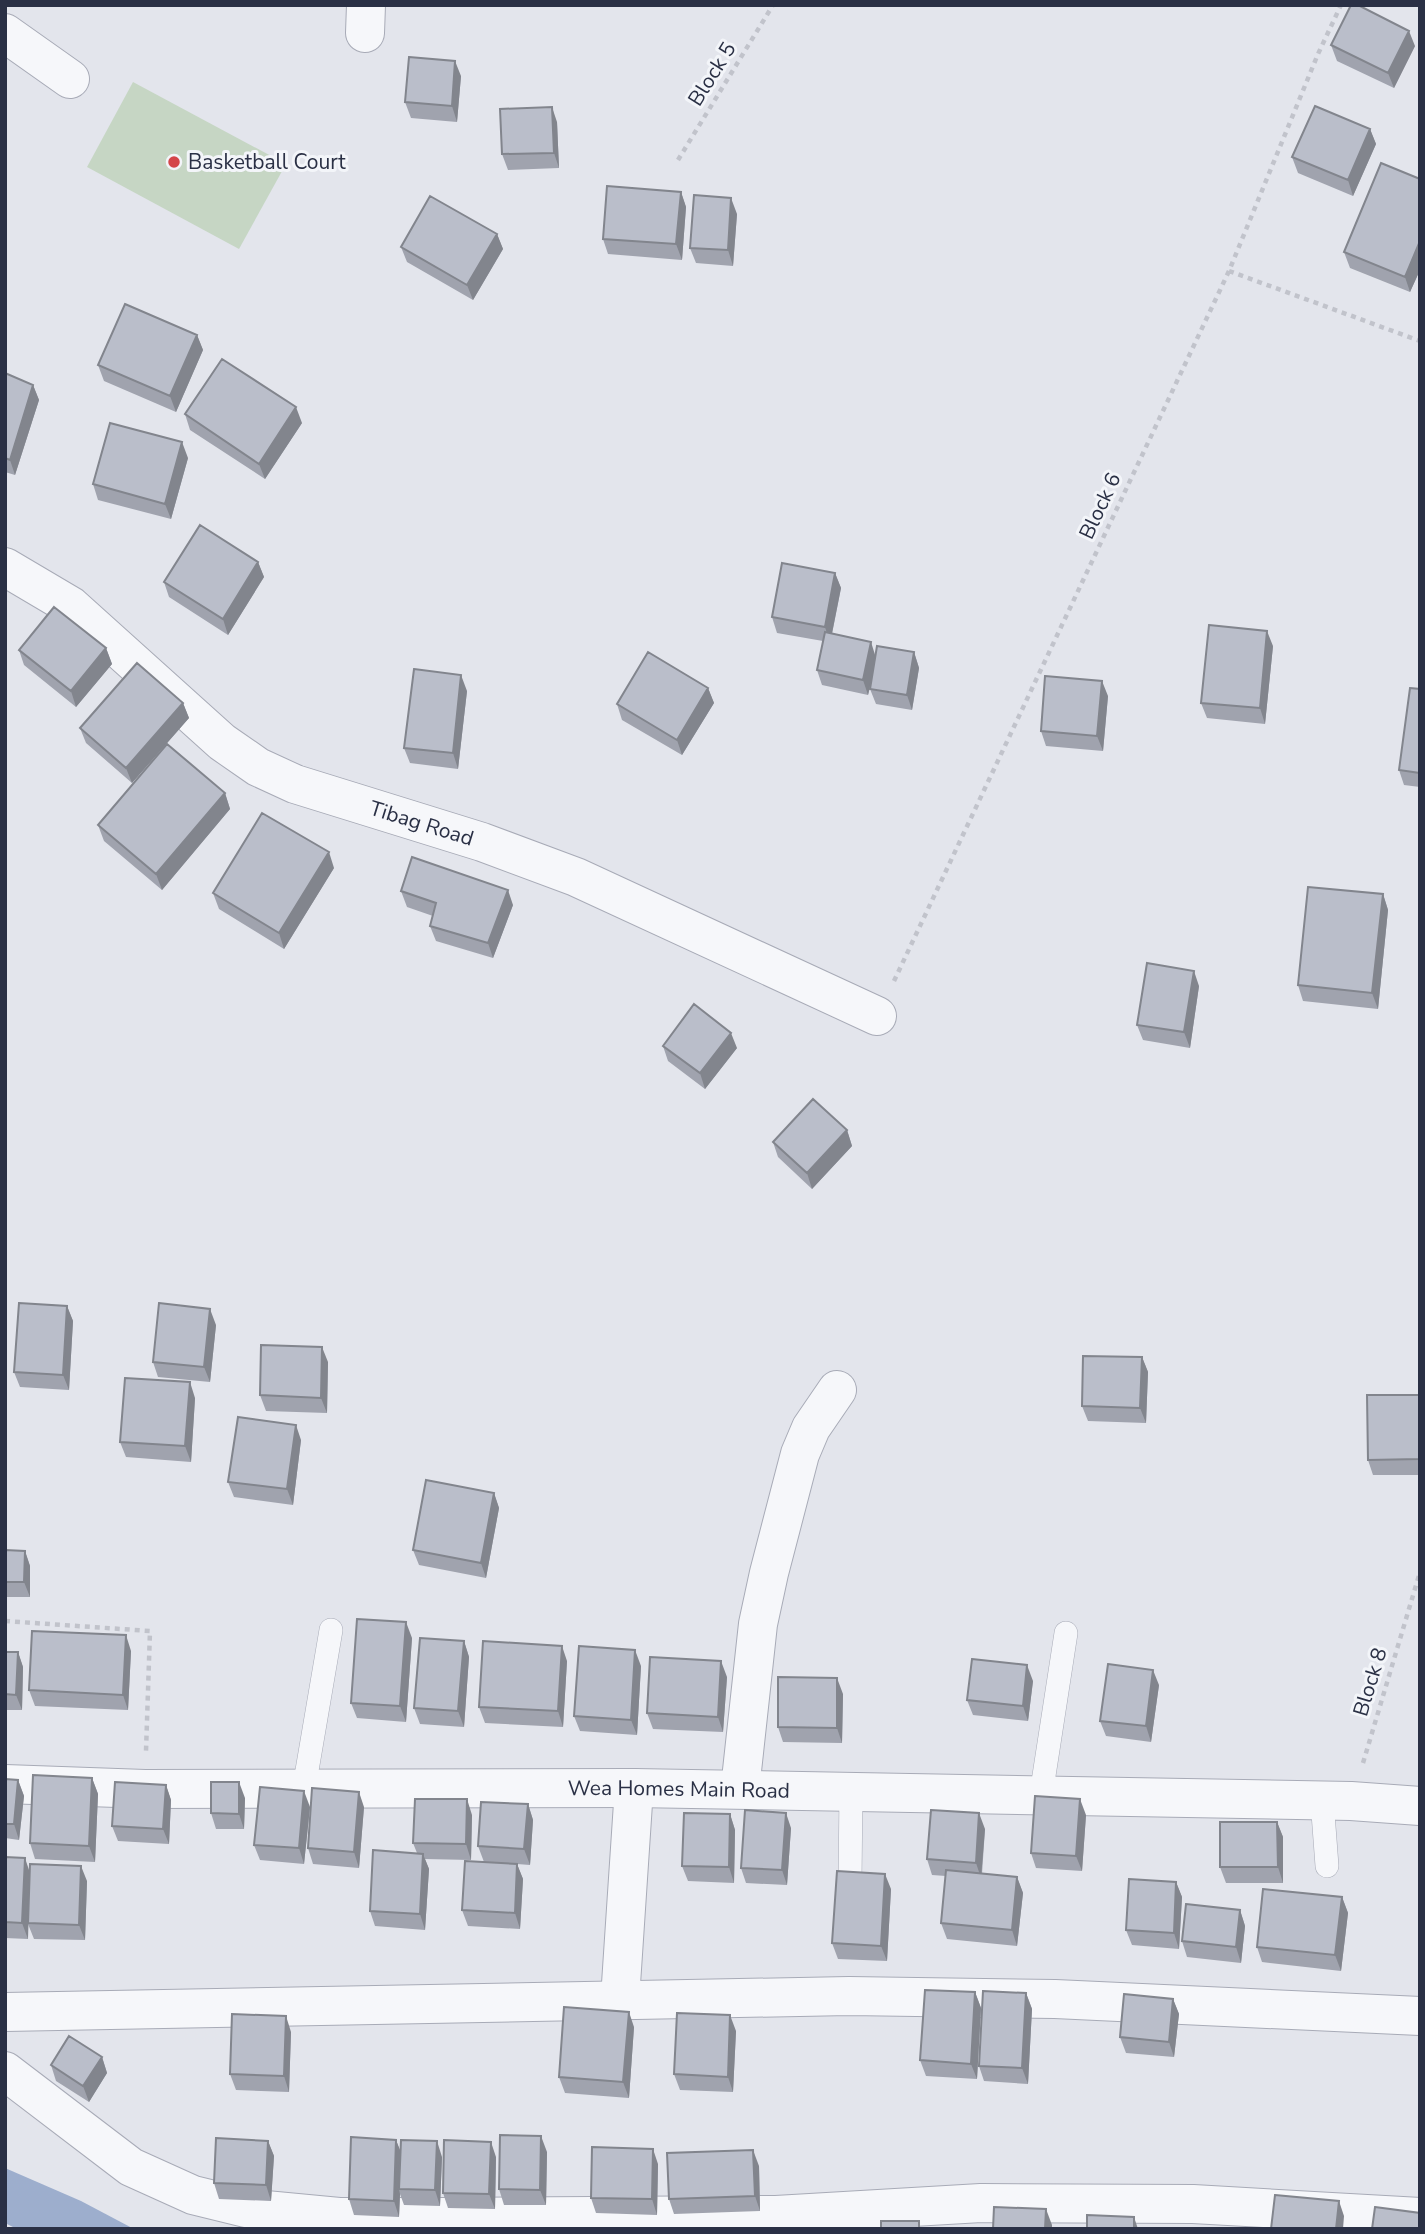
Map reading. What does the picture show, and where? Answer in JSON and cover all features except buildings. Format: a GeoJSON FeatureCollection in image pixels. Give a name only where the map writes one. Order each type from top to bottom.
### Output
{"type":"FeatureCollection","features":[{"type":"Feature","properties":{"kind":"street"},"geometry":{"type":"LineString","coordinates":[[5,33],[70,79]]}},
{"type":"Feature","properties":{"kind":"street","name":"Tibag Road"},"geometry":{"type":"LineString","coordinates":[[5,567],[71,606],[222,742],[258,766],[295,784],[482,842],[576,877],[877,1016]]}},
{"type":"Feature","properties":{"kind":"street"},"geometry":{"type":"LineString","coordinates":[[740,1789],[758,1624],[769,1573],[800,1454],[811,1428],[837,1390]]}},
{"type":"Feature","properties":{"kind":"street","name":"Wea Homes Main Road"},"geometry":{"type":"LineString","coordinates":[[5,1784],[145,1788],[740,1789],[1337,1801],[1420,1806]]}},
{"type":"Feature","properties":{"kind":"street"},"geometry":{"type":"LineString","coordinates":[[620,1999],[634,1788]]}},
{"type":"Feature","properties":{"kind":"street"},"geometry":{"type":"LineString","coordinates":[[5,2012],[849,1996],[1055,1999],[1420,2016]]}},
{"type":"Feature","properties":{"kind":"street"},"geometry":{"type":"LineString","coordinates":[[5,2071],[131,2167],[193,2195],[246,2208],[339,2217],[442,2217],[776,2215],[981,2203],[1193,2204],[1420,2217]]}},
{"type":"Feature","properties":{"kind":"lane"},"geometry":{"type":"LineString","coordinates":[[304,1788],[331,1630]]}},
{"type":"Feature","properties":{"kind":"lane"},"geometry":{"type":"LineString","coordinates":[[1041,1795],[1066,1633]]}},
{"type":"Feature","properties":{"kind":"lane"},"geometry":{"type":"LineString","coordinates":[[850,1881],[851,1792]]}},
{"type":"Feature","properties":{"kind":"lane"},"geometry":{"type":"LineString","coordinates":[[1327,1866],[1337,1801]]}},
{"type":"Feature","properties":{"kind":"path","name":"Block 5"},"geometry":{"type":"LineString","coordinates":[[678,160],[773,5]]}},
{"type":"Feature","properties":{"kind":"path","name":"Block 6"},"geometry":{"type":"LineString","coordinates":[[877,1016],[1229,271],[1318,54],[1342,5]]}},
{"type":"Feature","properties":{"kind":"path"},"geometry":{"type":"LineString","coordinates":[[1229,271],[1420,341]]}},
{"type":"Feature","properties":{"kind":"path","name":"Block 8"},"geometry":{"type":"LineString","coordinates":[[1337,1801],[1420,1572]]}},
{"type":"Feature","properties":{"kind":"path"},"geometry":{"type":"LineString","coordinates":[[5,1622],[150,1631],[145,1788]]}},
{"type":"Feature","properties":{"kind":"green space"},"geometry":{"type":"Polygon","coordinates":[[[133,82],[286,164],[239,249],[87,167],[133,82]]]}},
{"type":"Feature","properties":{"kind":"water"},"geometry":{"type":"Polygon","coordinates":[[[5,2168],[81,2201],[134,2229],[17,2229],[5,2223],[5,2168]]]}},
{"type":"Feature","properties":{"kind":"place","name":"Basketball Court"},"geometry":{"type":"Point","coordinates":[174,162]}}]}
